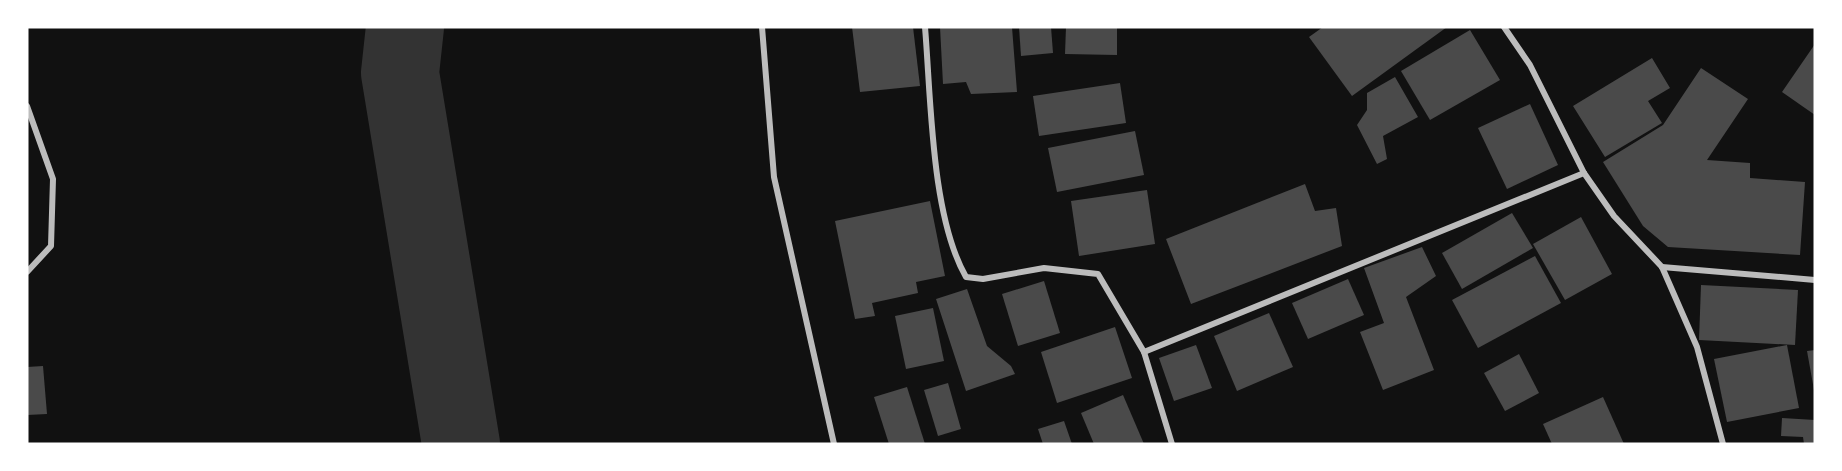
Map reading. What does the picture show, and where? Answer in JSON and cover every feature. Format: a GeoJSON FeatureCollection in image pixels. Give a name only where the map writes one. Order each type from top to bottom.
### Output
{"type":"FeatureCollection","features":[{"type":"Feature","properties":{"kind":"street"},"geometry":{"type":"LineString","coordinates":[[762,27],[774,177],[834,444]]}},
{"type":"Feature","properties":{"kind":"street"},"geometry":{"type":"LineString","coordinates":[[926,27],[937,179],[955,258],[966,277],[983,279],[1044,268],[1098,274],[1144,352],[1172,444]]}},
{"type":"Feature","properties":{"kind":"street"},"geometry":{"type":"LineString","coordinates":[[1504,27],[1530,65],[1584,173],[1614,216],[1662,267],[1697,346],[1723,444]]}},
{"type":"Feature","properties":{"kind":"street"},"geometry":{"type":"LineString","coordinates":[[27,106],[53,178],[51,246],[27,272]]}},
{"type":"Feature","properties":{"kind":"street"},"geometry":{"type":"LineString","coordinates":[[1144,352],[1584,173]]}},
{"type":"Feature","properties":{"kind":"street"},"geometry":{"type":"LineString","coordinates":[[1662,267],[1815,280]]}},
{"type":"Feature","properties":{"kind":"building"},"geometry":{"type":"Polygon","coordinates":[[[852,27],[913,27],[920,86],[860,92],[852,27]]]}},
{"type":"Feature","properties":{"kind":"building"},"geometry":{"type":"Polygon","coordinates":[[[940,27],[1012,27],[1017,92],[971,94],[966,82],[943,84],[940,27]]]}},
{"type":"Feature","properties":{"kind":"building"},"geometry":{"type":"Polygon","coordinates":[[[1019,27],[1051,27],[1053,53],[1021,56],[1019,27]]]}},
{"type":"Feature","properties":{"kind":"building"},"geometry":{"type":"Polygon","coordinates":[[[1066,27],[1117,27],[1117,55],[1065,54],[1066,27]]]}},
{"type":"Feature","properties":{"kind":"building"},"geometry":{"type":"Polygon","coordinates":[[[1323,27],[1447,27],[1352,96],[1309,37],[1323,27]]]}},
{"type":"Feature","properties":{"kind":"building"},"geometry":{"type":"Polygon","coordinates":[[[1470,30],[1500,80],[1430,120],[1401,71],[1470,30]]]}},
{"type":"Feature","properties":{"kind":"building"},"geometry":{"type":"Polygon","coordinates":[[[1815,44],[1815,115],[1782,92],[1815,44]]]}},
{"type":"Feature","properties":{"kind":"building"},"geometry":{"type":"Polygon","coordinates":[[[1652,58],[1670,88],[1648,101],[1662,123],[1605,157],[1573,106],[1652,58]]]}},
{"type":"Feature","properties":{"kind":"building"},"geometry":{"type":"Polygon","coordinates":[[[1701,68],[1748,99],[1707,160],[1750,163],[1750,178],[1805,182],[1800,255],[1668,247],[1643,226],[1603,162],[1663,125],[1701,68]]]}},
{"type":"Feature","properties":{"kind":"building"},"geometry":{"type":"Polygon","coordinates":[[[1395,77],[1418,117],[1383,136],[1387,159],[1377,164],[1357,125],[1367,110],[1367,93],[1395,77]]]}},
{"type":"Feature","properties":{"kind":"building"},"geometry":{"type":"Polygon","coordinates":[[[1120,83],[1126,123],[1039,136],[1033,96],[1120,83]]]}},
{"type":"Feature","properties":{"kind":"building"},"geometry":{"type":"Polygon","coordinates":[[[1530,104],[1558,165],[1507,189],[1478,128],[1530,104]]]}},
{"type":"Feature","properties":{"kind":"building"},"geometry":{"type":"Polygon","coordinates":[[[1135,131],[1144,175],[1057,192],[1048,148],[1135,131]]]}},
{"type":"Feature","properties":{"kind":"building"},"geometry":{"type":"Polygon","coordinates":[[[1305,184],[1315,211],[1336,208],[1342,246],[1191,304],[1166,239],[1305,184]]]}},
{"type":"Feature","properties":{"kind":"building"},"geometry":{"type":"Polygon","coordinates":[[[1147,190],[1155,244],[1079,256],[1071,201],[1147,190]]]}},
{"type":"Feature","properties":{"kind":"building"},"geometry":{"type":"Polygon","coordinates":[[[930,201],[945,276],[916,282],[918,293],[872,303],[875,316],[855,319],[835,221],[930,201]]]}},
{"type":"Feature","properties":{"kind":"building"},"geometry":{"type":"Polygon","coordinates":[[[1512,213],[1533,248],[1462,289],[1442,253],[1512,213]]]}},
{"type":"Feature","properties":{"kind":"building"},"geometry":{"type":"Polygon","coordinates":[[[1581,217],[1612,274],[1565,300],[1533,244],[1581,217]]]}},
{"type":"Feature","properties":{"kind":"building"},"geometry":{"type":"Polygon","coordinates":[[[1422,247],[1436,276],[1406,297],[1434,370],[1383,390],[1360,332],[1384,323],[1364,268],[1422,247]]]}},
{"type":"Feature","properties":{"kind":"building"},"geometry":{"type":"Polygon","coordinates":[[[1535,256],[1561,303],[1478,348],[1452,300],[1535,256]]]}},
{"type":"Feature","properties":{"kind":"building"},"geometry":{"type":"Polygon","coordinates":[[[1348,279],[1364,315],[1308,339],[1292,303],[1348,279]]]}},
{"type":"Feature","properties":{"kind":"building"},"geometry":{"type":"Polygon","coordinates":[[[1044,281],[1060,333],[1018,346],[1002,294],[1044,281]]]}},
{"type":"Feature","properties":{"kind":"building"},"geometry":{"type":"Polygon","coordinates":[[[1701,285],[1798,290],[1795,345],[1699,340],[1701,285]]]}},
{"type":"Feature","properties":{"kind":"building"},"geometry":{"type":"Polygon","coordinates":[[[967,289],[987,346],[1011,366],[1015,374],[966,391],[936,299],[967,289]]]}},
{"type":"Feature","properties":{"kind":"building"},"geometry":{"type":"Polygon","coordinates":[[[933,308],[944,361],[906,369],[895,316],[933,308]]]}},
{"type":"Feature","properties":{"kind":"building"},"geometry":{"type":"Polygon","coordinates":[[[1269,313],[1293,367],[1237,391],[1214,336],[1269,313]]]}},
{"type":"Feature","properties":{"kind":"building"},"geometry":{"type":"Polygon","coordinates":[[[1115,327],[1132,378],[1057,403],[1041,352],[1115,327]]]}},
{"type":"Feature","properties":{"kind":"building"},"geometry":{"type":"Polygon","coordinates":[[[1196,345],[1212,388],[1174,401],[1159,358],[1196,345]]]}},
{"type":"Feature","properties":{"kind":"building"},"geometry":{"type":"Polygon","coordinates":[[[1787,345],[1799,408],[1727,422],[1714,359],[1787,345]]]}},
{"type":"Feature","properties":{"kind":"building"},"geometry":{"type":"Polygon","coordinates":[[[1815,350],[1815,390],[1814,390],[1807,351],[1815,350]]]}},
{"type":"Feature","properties":{"kind":"building"},"geometry":{"type":"Polygon","coordinates":[[[1519,354],[1539,393],[1505,411],[1484,373],[1519,354]]]}},
{"type":"Feature","properties":{"kind":"building"},"geometry":{"type":"Polygon","coordinates":[[[43,366],[47,414],[27,415],[27,367],[43,366]]]}},
{"type":"Feature","properties":{"kind":"building"},"geometry":{"type":"Polygon","coordinates":[[[948,383],[961,429],[938,436],[924,390],[948,383]]]}},
{"type":"Feature","properties":{"kind":"building"},"geometry":{"type":"Polygon","coordinates":[[[907,387],[925,444],[889,444],[874,397],[907,387]]]}},
{"type":"Feature","properties":{"kind":"building"},"geometry":{"type":"Polygon","coordinates":[[[1123,395],[1144,444],[1094,444],[1081,413],[1123,395]]]}},
{"type":"Feature","properties":{"kind":"building"},"geometry":{"type":"Polygon","coordinates":[[[1603,397],[1624,444],[1552,444],[1543,424],[1603,397]]]}},
{"type":"Feature","properties":{"kind":"building"},"geometry":{"type":"Polygon","coordinates":[[[1782,418],[1815,420],[1815,444],[1804,444],[1803,437],[1781,436],[1782,418]]]}},
{"type":"Feature","properties":{"kind":"building"},"geometry":{"type":"Polygon","coordinates":[[[1064,421],[1072,444],[1043,444],[1038,429],[1064,421]]]}},
{"type":"Feature","properties":{"kind":"waterway"},"geometry":{"type":"LineString","coordinates":[[405,27],[400,73],[461,444]]}}]}
